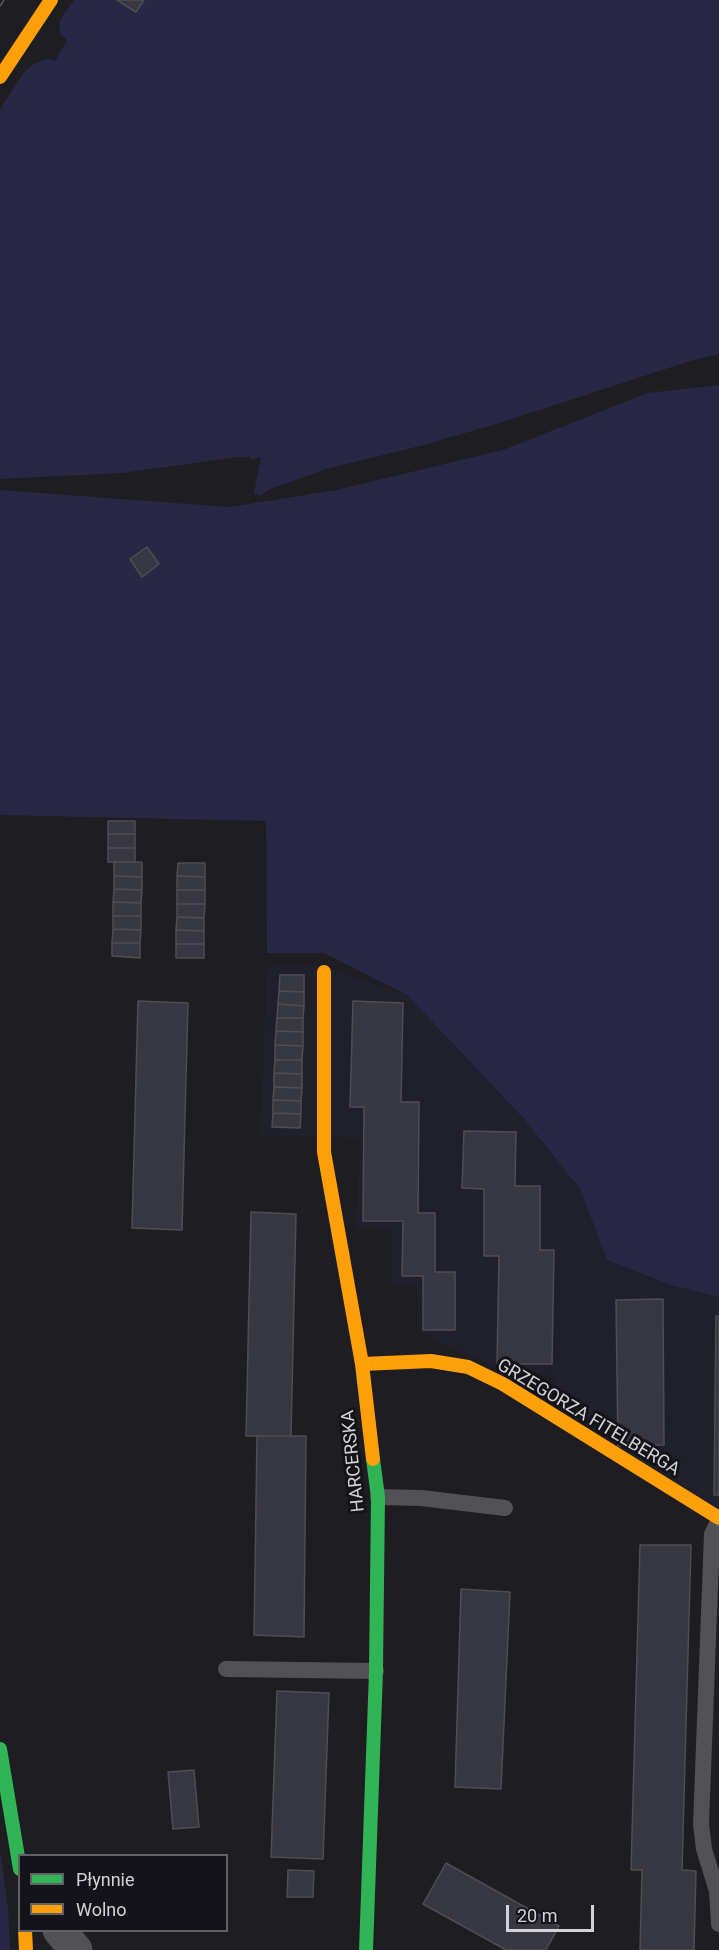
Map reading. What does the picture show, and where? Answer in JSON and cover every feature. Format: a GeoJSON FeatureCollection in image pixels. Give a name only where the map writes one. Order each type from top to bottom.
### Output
{"type":"FeatureCollection","features":[{"type":"Feature","properties":{"kind":"street"},"geometry":{"type":"LineString","coordinates":[[0,77],[51,0]]}},
{"type":"Feature","properties":{"kind":"street","name":"HARCERSKA"},"geometry":{"type":"LineString","coordinates":[[324,972],[324,1152],[362,1364],[378,1497],[376,1671],[366,1950]]}},
{"type":"Feature","properties":{"kind":"street","name":"GRZEGORZA FITELBERGA"},"geometry":{"type":"LineString","coordinates":[[362,1364],[431,1360],[468,1367],[503,1384],[719,1519]]}},
{"type":"Feature","properties":{"kind":"street"},"geometry":{"type":"LineString","coordinates":[[0,1749],[18,1857]]}},
{"type":"Feature","properties":{"kind":"street"},"geometry":{"type":"LineString","coordinates":[[25,1932],[26,1950]]}},
{"type":"Feature","properties":{"kind":"street"},"geometry":{"type":"LineString","coordinates":[[60,1932],[76,1950]]}},
{"type":"Feature","properties":{"kind":"lane"},"geometry":{"type":"LineString","coordinates":[[378,1497],[421,1498],[504,1508]]}},
{"type":"Feature","properties":{"kind":"lane"},"geometry":{"type":"LineString","coordinates":[[719,1519],[712,1534],[701,1824],[704,1849],[717,1891],[719,1924]]}},
{"type":"Feature","properties":{"kind":"lane"},"geometry":{"type":"LineString","coordinates":[[226,1669],[376,1671]]}},
{"type":"Feature","properties":{"kind":"shaded area"},"geometry":{"type":"Polygon","coordinates":[[[74,0],[719,0],[719,354],[690,361],[503,422],[424,445],[326,469],[268,490],[260,496],[254,493],[261,457],[251,460],[249,457],[238,457],[122,473],[0,479],[0,109],[24,72],[34,64],[48,58],[55,61],[67,40],[60,33],[59,24],[74,0]]]}},
{"type":"Feature","properties":{"kind":"shaded area"},"geometry":{"type":"Polygon","coordinates":[[[719,385],[719,1297],[671,1285],[607,1260],[580,1189],[526,1121],[407,995],[324,953],[267,953],[266,821],[0,815],[0,490],[230,507],[336,490],[503,450],[647,393],[719,385]]]}},
{"type":"Feature","properties":{"kind":"shaded area"},"geometry":{"type":"Polygon","coordinates":[[[321,965],[407,995],[526,1121],[580,1189],[607,1260],[671,1285],[719,1297],[719,1511],[569,1414],[554,1376],[499,1369],[419,1333],[417,1287],[391,1285],[392,1231],[356,1228],[360,1138],[260,1135],[267,966],[321,965]]]}},
{"type":"Feature","properties":{"kind":"shaded area"},"geometry":{"type":"Polygon","coordinates":[[[0,1850],[8,1907],[10,1950],[0,1950],[0,1850]]]}},
{"type":"Feature","properties":{"kind":"building"},"geometry":{"type":"Polygon","coordinates":[[[117,0],[144,0],[136,12],[117,0]]]}},
{"type":"Feature","properties":{"kind":"building"},"geometry":{"type":"Polygon","coordinates":[[[147,547],[159,564],[142,577],[130,559],[147,547]]]}},
{"type":"Feature","properties":{"kind":"building"},"geometry":{"type":"Polygon","coordinates":[[[108,821],[135,821],[135,834],[108,834],[108,821]]]}},
{"type":"Feature","properties":{"kind":"building"},"geometry":{"type":"Polygon","coordinates":[[[108,834],[135,834],[135,848],[108,848],[108,834]]]}},
{"type":"Feature","properties":{"kind":"building"},"geometry":{"type":"Polygon","coordinates":[[[108,848],[135,848],[135,862],[108,862],[108,848]]]}},
{"type":"Feature","properties":{"kind":"building"},"geometry":{"type":"Polygon","coordinates":[[[114,862],[142,862],[142,877],[114,876],[114,862]]]}},
{"type":"Feature","properties":{"kind":"building"},"geometry":{"type":"Polygon","coordinates":[[[178,863],[205,863],[205,877],[177,876],[178,863]]]}},
{"type":"Feature","properties":{"kind":"building"},"geometry":{"type":"Polygon","coordinates":[[[114,876],[142,877],[142,890],[114,889],[114,876]]]}},
{"type":"Feature","properties":{"kind":"building"},"geometry":{"type":"Polygon","coordinates":[[[177,876],[205,877],[205,890],[177,890],[177,876]]]}},
{"type":"Feature","properties":{"kind":"building"},"geometry":{"type":"Polygon","coordinates":[[[114,889],[142,890],[141,903],[113,902],[114,889]]]}},
{"type":"Feature","properties":{"kind":"building"},"geometry":{"type":"Polygon","coordinates":[[[177,890],[205,890],[205,904],[177,904],[177,890]]]}},
{"type":"Feature","properties":{"kind":"building"},"geometry":{"type":"Polygon","coordinates":[[[113,902],[141,903],[141,916],[113,916],[113,902]]]}},
{"type":"Feature","properties":{"kind":"building"},"geometry":{"type":"Polygon","coordinates":[[[177,904],[205,904],[204,918],[177,917],[177,904]]]}},
{"type":"Feature","properties":{"kind":"building"},"geometry":{"type":"Polygon","coordinates":[[[113,916],[141,916],[141,930],[113,929],[113,916]]]}},
{"type":"Feature","properties":{"kind":"building"},"geometry":{"type":"Polygon","coordinates":[[[177,917],[204,918],[204,931],[176,930],[177,917]]]}},
{"type":"Feature","properties":{"kind":"building"},"geometry":{"type":"Polygon","coordinates":[[[113,929],[141,930],[140,943],[112,943],[113,929]]]}},
{"type":"Feature","properties":{"kind":"building"},"geometry":{"type":"Polygon","coordinates":[[[176,930],[204,931],[204,944],[176,944],[176,930]]]}},
{"type":"Feature","properties":{"kind":"building"},"geometry":{"type":"Polygon","coordinates":[[[112,943],[140,943],[140,958],[112,956],[112,943]]]}},
{"type":"Feature","properties":{"kind":"building"},"geometry":{"type":"Polygon","coordinates":[[[176,944],[204,944],[204,958],[176,958],[176,944]]]}},
{"type":"Feature","properties":{"kind":"building"},"geometry":{"type":"Polygon","coordinates":[[[280,975],[304,975],[304,992],[279,991],[280,975]]]}},
{"type":"Feature","properties":{"kind":"building"},"geometry":{"type":"Polygon","coordinates":[[[279,991],[304,992],[304,1006],[278,1004],[279,991]]]}},
{"type":"Feature","properties":{"kind":"building"},"geometry":{"type":"Polygon","coordinates":[[[138,1001],[188,1003],[182,1230],[132,1228],[138,1001]]]}},
{"type":"Feature","properties":{"kind":"building"},"geometry":{"type":"Polygon","coordinates":[[[353,1001],[403,1003],[401,1102],[419,1102],[418,1213],[435,1213],[435,1272],[455,1272],[455,1330],[423,1330],[423,1276],[402,1276],[403,1221],[363,1221],[364,1107],[350,1107],[353,1001]]]}},
{"type":"Feature","properties":{"kind":"building"},"geometry":{"type":"Polygon","coordinates":[[[278,1004],[304,1006],[303,1018],[277,1018],[278,1004]]]}},
{"type":"Feature","properties":{"kind":"building"},"geometry":{"type":"Polygon","coordinates":[[[277,1018],[303,1018],[303,1032],[276,1031],[277,1018]]]}},
{"type":"Feature","properties":{"kind":"building"},"geometry":{"type":"Polygon","coordinates":[[[276,1031],[303,1032],[303,1046],[275,1045],[276,1031]]]}},
{"type":"Feature","properties":{"kind":"building"},"geometry":{"type":"Polygon","coordinates":[[[275,1045],[303,1046],[302,1060],[275,1060],[275,1045]]]}},
{"type":"Feature","properties":{"kind":"building"},"geometry":{"type":"Polygon","coordinates":[[[275,1060],[302,1060],[302,1074],[274,1073],[275,1060]]]}},
{"type":"Feature","properties":{"kind":"building"},"geometry":{"type":"Polygon","coordinates":[[[274,1073],[302,1074],[302,1088],[274,1087],[274,1073]]]}},
{"type":"Feature","properties":{"kind":"building"},"geometry":{"type":"Polygon","coordinates":[[[274,1087],[302,1088],[301,1101],[273,1100],[274,1087]]]}},
{"type":"Feature","properties":{"kind":"building"},"geometry":{"type":"Polygon","coordinates":[[[273,1100],[301,1101],[301,1114],[273,1113],[273,1100]]]}},
{"type":"Feature","properties":{"kind":"building"},"geometry":{"type":"Polygon","coordinates":[[[273,1113],[301,1114],[300,1128],[272,1127],[273,1113]]]}},
{"type":"Feature","properties":{"kind":"building"},"geometry":{"type":"Polygon","coordinates":[[[464,1131],[516,1132],[515,1186],[540,1186],[540,1250],[554,1250],[552,1364],[497,1364],[499,1256],[484,1256],[484,1189],[462,1188],[464,1131]]]}},
{"type":"Feature","properties":{"kind":"building"},"geometry":{"type":"Polygon","coordinates":[[[251,1212],[296,1214],[291,1436],[246,1436],[251,1212]]]}},
{"type":"Feature","properties":{"kind":"building"},"geometry":{"type":"Polygon","coordinates":[[[663,1299],[664,1445],[618,1446],[616,1300],[663,1299]]]}},
{"type":"Feature","properties":{"kind":"building"},"geometry":{"type":"Polygon","coordinates":[[[716,1316],[719,1316],[719,1495],[714,1495],[716,1316]]]}},
{"type":"Feature","properties":{"kind":"building"},"geometry":{"type":"Polygon","coordinates":[[[257,1436],[306,1436],[304,1637],[254,1635],[257,1436]]]}},
{"type":"Feature","properties":{"kind":"building"},"geometry":{"type":"Polygon","coordinates":[[[640,1545],[691,1545],[682,1870],[696,1871],[694,1950],[640,1950],[642,1870],[631,1870],[640,1545]]]}},
{"type":"Feature","properties":{"kind":"building"},"geometry":{"type":"Polygon","coordinates":[[[461,1589],[510,1592],[501,1789],[455,1787],[461,1589]]]}},
{"type":"Feature","properties":{"kind":"building"},"geometry":{"type":"Polygon","coordinates":[[[277,1691],[329,1693],[323,1859],[271,1857],[277,1691]]]}},
{"type":"Feature","properties":{"kind":"building"},"geometry":{"type":"Polygon","coordinates":[[[194,1770],[199,1827],[173,1829],[168,1772],[194,1770]]]}},
{"type":"Feature","properties":{"kind":"building"},"geometry":{"type":"Polygon","coordinates":[[[446,1863],[559,1926],[546,1950],[506,1950],[423,1904],[446,1863]]]}},
{"type":"Feature","properties":{"kind":"building"},"geometry":{"type":"Polygon","coordinates":[[[288,1870],[314,1871],[313,1897],[287,1897],[288,1870]]]}},
{"type":"Feature","properties":{"kind":"tram line"},"geometry":{"type":"LineString","coordinates":[[0,6],[4,0]]}},
{"type":"Feature","properties":{"kind":"traffic: fast"},"geometry":{"type":"LineString","coordinates":[[366,1950],[376,1671],[378,1497],[373,1459]]}},
{"type":"Feature","properties":{"kind":"traffic: fast"},"geometry":{"type":"LineString","coordinates":[[0,1749],[18,1857]]}},
{"type":"Feature","properties":{"kind":"traffic: slow"},"geometry":{"type":"LineString","coordinates":[[0,77],[51,0]]}},
{"type":"Feature","properties":{"kind":"traffic: slow"},"geometry":{"type":"LineString","coordinates":[[324,972],[324,1152],[362,1364],[373,1459]]}},
{"type":"Feature","properties":{"kind":"traffic: slow"},"geometry":{"type":"LineString","coordinates":[[362,1364],[431,1361],[468,1367],[503,1384],[719,1518]]}},
{"type":"Feature","properties":{"kind":"traffic: slow"},"geometry":{"type":"LineString","coordinates":[[25,1932],[26,1950]]}}]}
